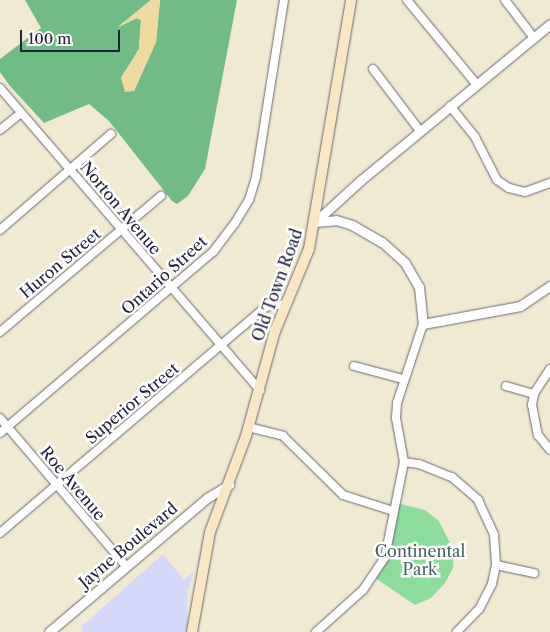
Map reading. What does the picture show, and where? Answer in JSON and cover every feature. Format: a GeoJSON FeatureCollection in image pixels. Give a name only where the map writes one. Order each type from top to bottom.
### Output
{"type":"FeatureCollection","features":[{"type":"Feature","properties":{"kind":"main road","name":"Old Town Road"},"geometry":{"type":"LineString","coordinates":[[192,632],[210,532],[230,485],[260,390],[275,331],[309,250],[350,0]]}},
{"type":"Feature","properties":{"kind":"street","name":"Ontario Street"},"geometry":{"type":"LineString","coordinates":[[0,433],[213,252],[249,200],[256,177],[284,0]]}},
{"type":"Feature","properties":{"kind":"street"},"geometry":{"type":"LineString","coordinates":[[406,0],[477,85]]}},
{"type":"Feature","properties":{"kind":"street"},"geometry":{"type":"LineString","coordinates":[[505,0],[534,38]]}},
{"type":"Feature","properties":{"kind":"street"},"geometry":{"type":"LineString","coordinates":[[315,222],[420,131],[550,24]]}},
{"type":"Feature","properties":{"kind":"street"},"geometry":{"type":"LineString","coordinates":[[372,68],[420,131]]}},
{"type":"Feature","properties":{"kind":"street","name":"Norton Avenue"},"geometry":{"type":"LineString","coordinates":[[0,88],[220,347],[260,390]]}},
{"type":"Feature","properties":{"kind":"street"},"geometry":{"type":"LineString","coordinates":[[450,106],[475,137],[497,180],[509,188],[525,192],[550,183]]}},
{"type":"Feature","properties":{"kind":"street"},"geometry":{"type":"LineString","coordinates":[[0,130],[21,113]]}},
{"type":"Feature","properties":{"kind":"street"},"geometry":{"type":"LineString","coordinates":[[0,230],[111,134]]}},
{"type":"Feature","properties":{"kind":"street","name":"Huron Street"},"geometry":{"type":"LineString","coordinates":[[0,332],[161,196]]}},
{"type":"Feature","properties":{"kind":"street"},"geometry":{"type":"LineString","coordinates":[[315,222],[336,220],[352,225],[382,242],[405,263],[419,287],[423,324],[403,379],[396,418],[404,462],[384,557],[376,573],[363,590],[316,632]]}},
{"type":"Feature","properties":{"kind":"street"},"geometry":{"type":"LineString","coordinates":[[423,324],[520,306],[550,286]]}},
{"type":"Feature","properties":{"kind":"street","name":"Superior Street"},"geometry":{"type":"LineString","coordinates":[[0,533],[266,307],[286,304]]}},
{"type":"Feature","properties":{"kind":"street"},"geometry":{"type":"LineString","coordinates":[[354,366],[403,379]]}},
{"type":"Feature","properties":{"kind":"street"},"geometry":{"type":"LineString","coordinates":[[550,369],[534,394],[532,418],[538,435],[550,450]]}},
{"type":"Feature","properties":{"kind":"street"},"geometry":{"type":"LineString","coordinates":[[506,386],[534,394]]}},
{"type":"Feature","properties":{"kind":"street","name":"Roe Avenue"},"geometry":{"type":"LineString","coordinates":[[0,418],[125,565]]}},
{"type":"Feature","properties":{"kind":"street"},"geometry":{"type":"LineString","coordinates":[[248,427],[283,436],[343,495],[393,510]]}},
{"type":"Feature","properties":{"kind":"street"},"geometry":{"type":"LineString","coordinates":[[404,462],[427,466],[452,477],[478,500],[494,535],[496,565],[479,609],[457,632]]}},
{"type":"Feature","properties":{"kind":"street","name":"Jayne Boulevard"},"geometry":{"type":"LineString","coordinates":[[49,632],[125,565],[207,498],[230,485]]}},
{"type":"Feature","properties":{"kind":"street"},"geometry":{"type":"LineString","coordinates":[[496,565],[534,572]]}},
{"type":"Feature","properties":{"kind":"shaded area"},"geometry":{"type":"Polygon","coordinates":[[[163,554],[184,580],[194,571],[187,594],[188,632],[82,632],[82,626],[163,554]]]}},
{"type":"Feature","properties":{"kind":"green space"},"geometry":{"type":"Polygon","coordinates":[[[25,0],[151,0],[119,26],[137,18],[141,20],[139,49],[121,78],[134,91],[156,42],[160,0],[237,0],[205,169],[188,196],[177,204],[172,201],[109,121],[89,104],[44,123],[10,86],[0,72],[0,59],[41,28],[25,0]]]}},
{"type":"Feature","properties":{"kind":"green space","name":"Continental Park"},"geometry":{"type":"Polygon","coordinates":[[[396,503],[425,510],[439,521],[454,551],[453,568],[445,583],[431,598],[415,605],[375,578],[386,559],[396,503]]]}},
{"type":"Feature","properties":{"kind":"sand"},"geometry":{"type":"Polygon","coordinates":[[[151,0],[160,0],[156,42],[134,91],[125,92],[121,78],[139,49],[141,20],[137,18],[117,28],[151,0]]]}}]}
